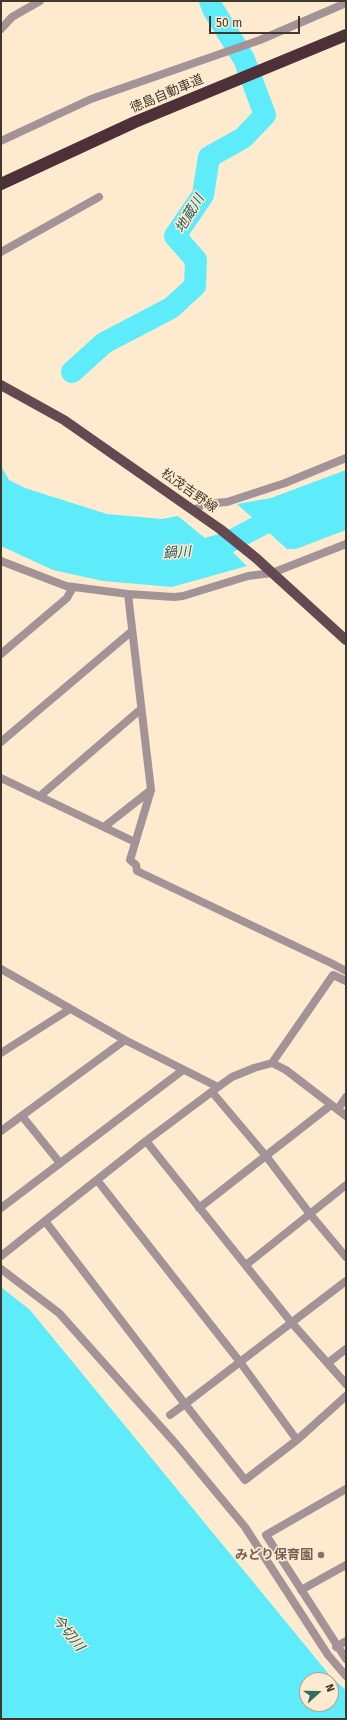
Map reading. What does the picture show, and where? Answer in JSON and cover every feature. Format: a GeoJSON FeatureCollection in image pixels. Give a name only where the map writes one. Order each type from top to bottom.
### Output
{"type":"FeatureCollection","features":[{"type":"Feature","properties":{"kind":"highway","name":"徳島自動車道"},"geometry":{"type":"LineString","coordinates":[[1,184],[135,122],[277,62],[346,35]]}},
{"type":"Feature","properties":{"kind":"main road","name":"松茂吉野線"},"geometry":{"type":"LineString","coordinates":[[1,385],[64,420],[220,529],[256,558],[346,640]]}},
{"type":"Feature","properties":{"kind":"street"},"geometry":{"type":"LineString","coordinates":[[1,29],[12,17],[40,1]]}},
{"type":"Feature","properties":{"kind":"street"},"geometry":{"type":"LineString","coordinates":[[1,140],[91,99],[260,40],[346,3]]}},
{"type":"Feature","properties":{"kind":"street"},"geometry":{"type":"LineString","coordinates":[[1,252],[99,197]]}},
{"type":"Feature","properties":{"kind":"street"},"geometry":{"type":"LineString","coordinates":[[194,511],[203,504],[227,502],[285,484],[346,458]]}},
{"type":"Feature","properties":{"kind":"street"},"geometry":{"type":"LineString","coordinates":[[2,562],[66,586],[128,594],[174,597],[183,596],[248,576],[272,573],[346,544]]}},
{"type":"Feature","properties":{"kind":"street"},"geometry":{"type":"LineString","coordinates":[[1,654],[67,598],[72,587]]}},
{"type":"Feature","properties":{"kind":"street"},"geometry":{"type":"LineString","coordinates":[[128,594],[151,790],[130,860],[136,865],[137,871],[331,963],[346,972]]}},
{"type":"Feature","properties":{"kind":"street"},"geometry":{"type":"LineString","coordinates":[[1,742],[132,631]]}},
{"type":"Feature","properties":{"kind":"street"},"geometry":{"type":"LineString","coordinates":[[40,796],[141,709]]}},
{"type":"Feature","properties":{"kind":"street"},"geometry":{"type":"LineString","coordinates":[[1,778],[135,842]]}},
{"type":"Feature","properties":{"kind":"street"},"geometry":{"type":"LineString","coordinates":[[104,827],[151,790]]}},
{"type":"Feature","properties":{"kind":"street"},"geometry":{"type":"LineString","coordinates":[[1,968],[125,1040],[183,1070],[215,1090],[310,1214],[346,1257]]}},
{"type":"Feature","properties":{"kind":"street"},"geometry":{"type":"LineString","coordinates":[[1,1256],[146,1141],[232,1077],[272,1063],[333,974],[346,981]]}},
{"type":"Feature","properties":{"kind":"street"},"geometry":{"type":"LineString","coordinates":[[2,1050],[70,1009]]}},
{"type":"Feature","properties":{"kind":"street"},"geometry":{"type":"LineString","coordinates":[[1,1131],[125,1040]]}},
{"type":"Feature","properties":{"kind":"street"},"geometry":{"type":"LineString","coordinates":[[272,1063],[286,1070],[346,1116]]}},
{"type":"Feature","properties":{"kind":"street"},"geometry":{"type":"LineString","coordinates":[[1,1208],[183,1070]]}},
{"type":"Feature","properties":{"kind":"street"},"geometry":{"type":"LineString","coordinates":[[199,1208],[346,1097]]}},
{"type":"Feature","properties":{"kind":"street"},"geometry":{"type":"LineString","coordinates":[[22,1116],[60,1163]]}},
{"type":"Feature","properties":{"kind":"street"},"geometry":{"type":"LineString","coordinates":[[146,1141],[291,1322],[346,1384]]}},
{"type":"Feature","properties":{"kind":"street"},"geometry":{"type":"LineString","coordinates":[[97,1180],[240,1362],[297,1440]]}},
{"type":"Feature","properties":{"kind":"street"},"geometry":{"type":"LineString","coordinates":[[246,1265],[346,1185]]}},
{"type":"Feature","properties":{"kind":"street"},"geometry":{"type":"LineString","coordinates":[[45,1221],[245,1480],[297,1440],[346,1396]]}},
{"type":"Feature","properties":{"kind":"street"},"geometry":{"type":"LineString","coordinates":[[1,1269],[60,1313],[176,1444],[245,1527],[328,1655],[346,1676]]}},
{"type":"Feature","properties":{"kind":"street"},"geometry":{"type":"LineString","coordinates":[[170,1415],[346,1281]]}},
{"type":"Feature","properties":{"kind":"street"},"geometry":{"type":"LineString","coordinates":[[328,1363],[346,1349]]}},
{"type":"Feature","properties":{"kind":"street"},"geometry":{"type":"LineString","coordinates":[[346,1490],[266,1535],[336,1646],[346,1659]]}},
{"type":"Feature","properties":{"kind":"street"},"geometry":{"type":"LineString","coordinates":[[301,1590],[346,1565]]}},
{"type":"Feature","properties":{"kind":"street"},"geometry":{"type":"LineString","coordinates":[[336,1646],[346,1641]]}},
{"type":"Feature","properties":{"kind":"water"},"geometry":{"type":"Polygon","coordinates":[[[1,466],[9,480],[25,488],[107,514],[162,519],[178,516],[206,539],[217,537],[247,566],[172,587],[103,581],[53,570],[1,546],[1,466]]]}},
{"type":"Feature","properties":{"kind":"water"},"geometry":{"type":"Polygon","coordinates":[[[346,470],[346,530],[296,549],[287,549],[237,504],[271,498],[346,470]]]}},
{"type":"Feature","properties":{"kind":"water","name":"今切川"},"geometry":{"type":"Polygon","coordinates":[[[1,1287],[30,1310],[327,1672],[299,1672],[299,1712],[339,1712],[339,1684],[346,1690],[346,1719],[1,1719],[1,1287]]]}},
{"type":"Feature","properties":{"kind":"waterway","name":"地蔵川"},"geometry":{"type":"LineString","coordinates":[[72,372],[104,343],[171,308],[195,286],[196,260],[175,236],[203,195],[209,157],[243,138],[265,115],[244,59],[213,9],[210,1]]}},
{"type":"Feature","properties":{"kind":"waterway","name":"鍋川"},"geometry":{"type":"LineString","coordinates":[[195,552],[225,544],[286,512]]}},
{"type":"Feature","properties":{"kind":"place","name":"みどり保育園"},"geometry":{"type":"Point","coordinates":[321,1555]}}]}
